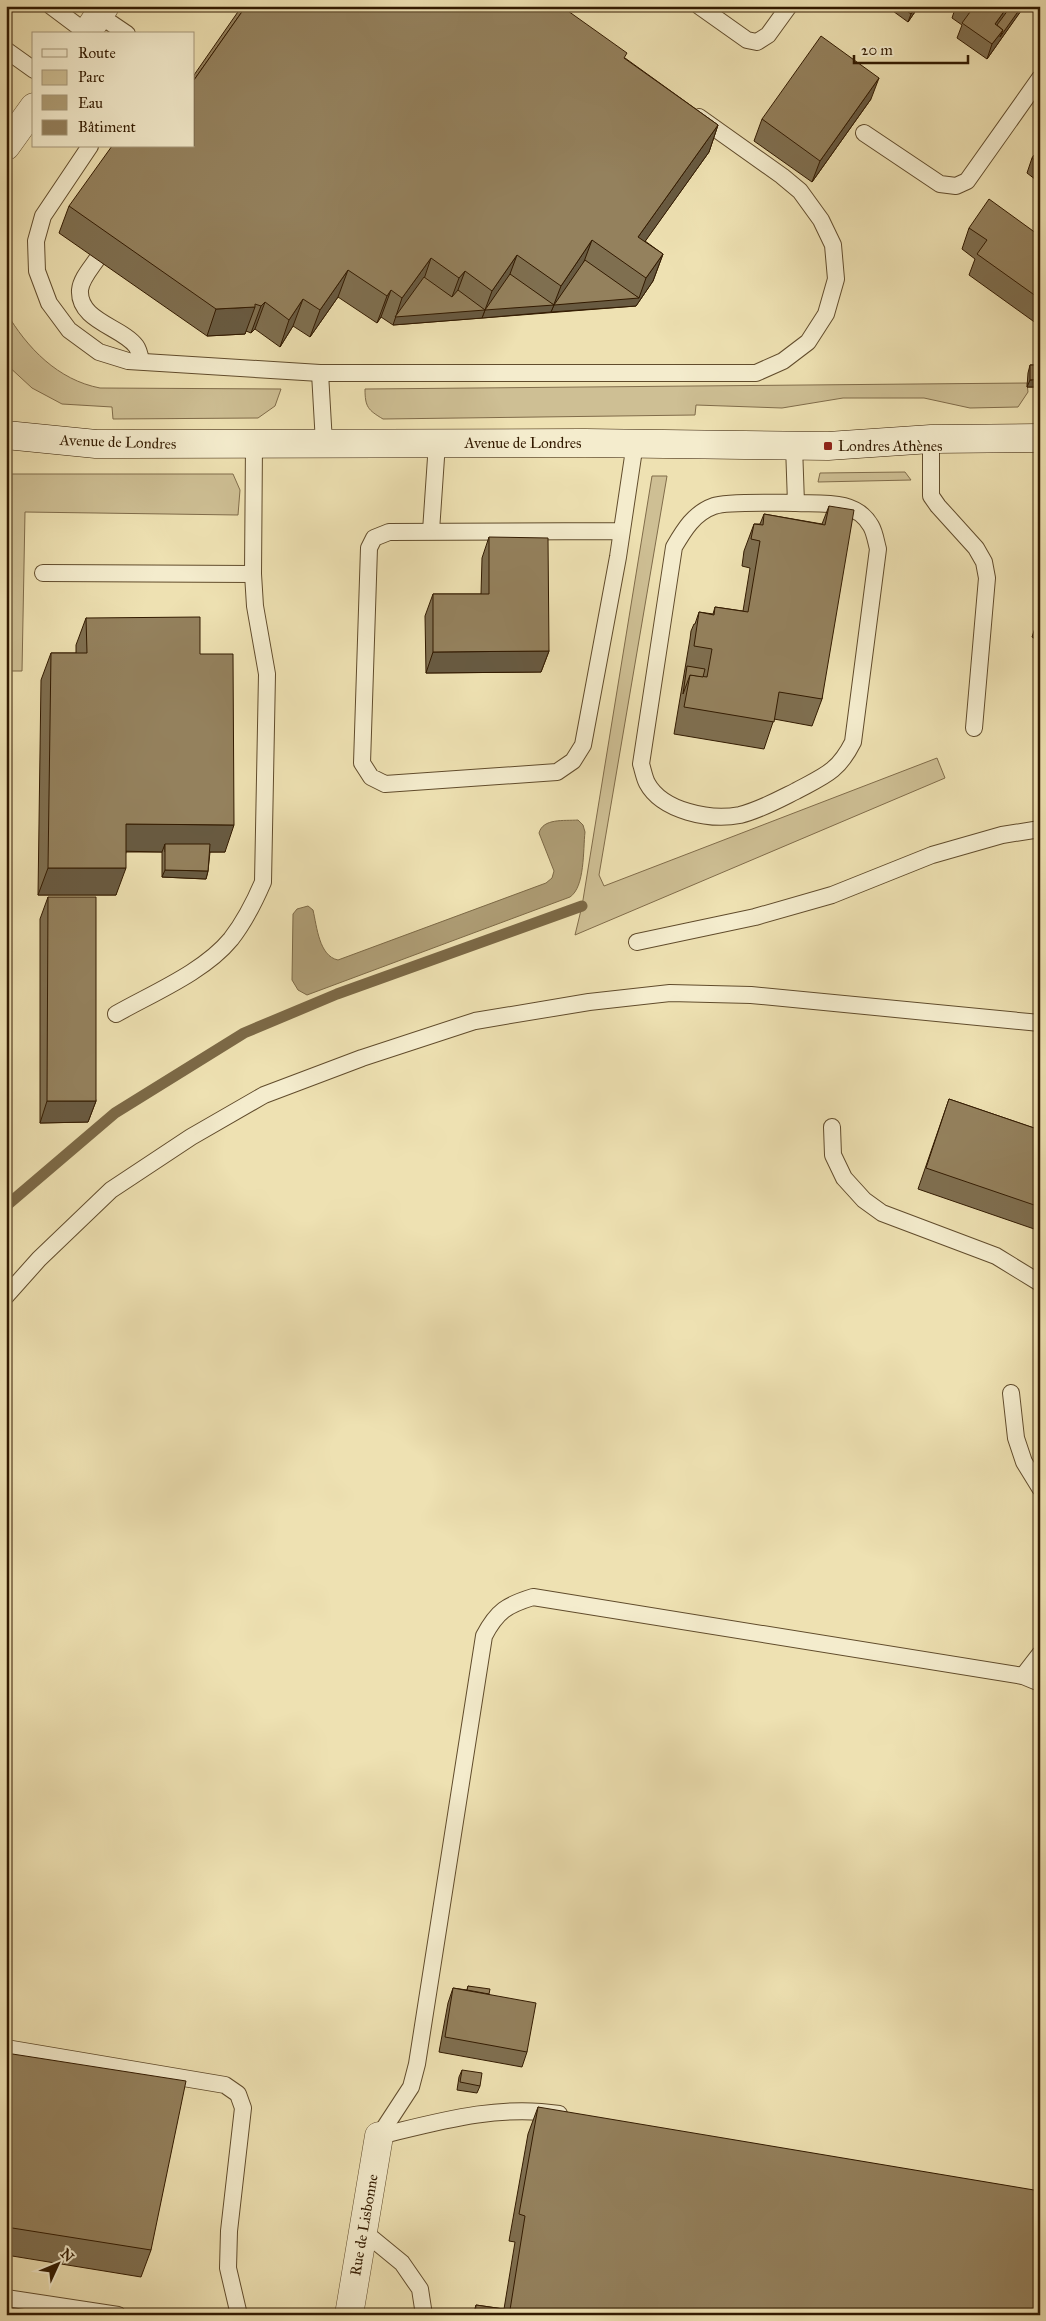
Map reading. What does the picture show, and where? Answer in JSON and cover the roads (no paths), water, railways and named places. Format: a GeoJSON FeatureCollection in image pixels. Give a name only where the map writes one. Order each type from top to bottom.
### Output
{"type":"FeatureCollection","features":[{"type":"Feature","properties":{"kind":"street"},"geometry":{"type":"LineString","coordinates":[[6,146],[32,111]]}},
{"type":"Feature","properties":{"kind":"street","name":"Avenue de Londres"},"geometry":{"type":"LineString","coordinates":[[6,435],[96,444],[635,443],[828,446],[931,439],[1040,438]]}},
{"type":"Feature","properties":{"kind":"street","name":"Rue de Lisbonne"},"geometry":{"type":"LineString","coordinates":[[348,2315],[379,2136]]}},
{"type":"Feature","properties":{"kind":"lane"},"geometry":{"type":"LineString","coordinates":[[51,6],[122,32]]}},
{"type":"Feature","properties":{"kind":"lane"},"geometry":{"type":"LineString","coordinates":[[699,6],[747,40],[756,42],[768,35],[789,6]]}},
{"type":"Feature","properties":{"kind":"lane"},"geometry":{"type":"LineString","coordinates":[[6,50],[32,69]]}},
{"type":"Feature","properties":{"kind":"lane"},"geometry":{"type":"LineString","coordinates":[[864,133],[940,184],[956,186],[967,181],[1040,78]]}},
{"type":"Feature","properties":{"kind":"lane"},"geometry":{"type":"LineString","coordinates":[[85,148],[43,216],[36,240],[37,271],[49,303],[69,330],[99,352],[128,361],[320,373],[756,373],[783,362],[808,342],[826,314],[836,279],[833,245],[821,220],[800,191],[782,176],[685,108]]}},
{"type":"Feature","properties":{"kind":"lane"},"geometry":{"type":"LineString","coordinates":[[97,259],[85,277],[80,290],[82,304],[93,316],[128,338],[138,348],[141,361]]}},
{"type":"Feature","properties":{"kind":"lane"},"geometry":{"type":"LineString","coordinates":[[320,373],[324,443]]}},
{"type":"Feature","properties":{"kind":"lane"},"geometry":{"type":"LineString","coordinates":[[931,439],[931,496],[976,548],[984,562],[987,578],[974,728]]}},
{"type":"Feature","properties":{"kind":"lane"},"geometry":{"type":"LineString","coordinates":[[431,531],[437,443]]}},
{"type":"Feature","properties":{"kind":"lane"},"geometry":{"type":"LineString","coordinates":[[622,531],[388,532],[374,538],[369,548],[362,763],[371,777],[385,784],[557,772],[573,761],[583,745],[622,531],[635,443]]}},
{"type":"Feature","properties":{"kind":"lane"},"geometry":{"type":"LineString","coordinates":[[116,1014],[205,964],[230,940],[250,912],[263,882],[267,674],[255,606],[253,574],[254,444]]}},
{"type":"Feature","properties":{"kind":"lane"},"geometry":{"type":"LineString","coordinates":[[794,446],[796,503]]}},
{"type":"Feature","properties":{"kind":"lane"},"geometry":{"type":"LineString","coordinates":[[796,503],[843,504],[858,512],[871,526],[878,549],[853,742],[843,761],[826,774],[765,807],[738,815],[713,816],[685,811],[661,799],[647,783],[641,764],[674,547],[686,526],[701,512],[715,505],[796,503]]}},
{"type":"Feature","properties":{"kind":"lane"},"geometry":{"type":"LineString","coordinates":[[43,573],[253,574]]}},
{"type":"Feature","properties":{"kind":"lane"},"geometry":{"type":"LineString","coordinates":[[637,942],[756,918],[832,895],[932,854],[1002,835],[1040,829]]}},
{"type":"Feature","properties":{"kind":"lane"},"geometry":{"type":"LineString","coordinates":[[6,1296],[38,1259],[111,1190],[191,1137],[264,1095],[362,1058],[475,1021],[589,1002],[670,992],[751,995],[1040,1023]]}},
{"type":"Feature","properties":{"kind":"lane"},"geometry":{"type":"LineString","coordinates":[[832,1128],[833,1156],[844,1178],[864,1200],[882,1213],[996,1256],[1040,1283]]}},
{"type":"Feature","properties":{"kind":"lane"},"geometry":{"type":"LineString","coordinates":[[1011,1393],[1016,1438],[1024,1462],[1040,1488]]}},
{"type":"Feature","properties":{"kind":"lane"},"geometry":{"type":"LineString","coordinates":[[379,2136],[411,2087],[417,2064],[484,1636],[493,1618],[510,1604],[533,1597],[1023,1676],[1040,1684]]}},
{"type":"Feature","properties":{"kind":"lane"},"geometry":{"type":"LineString","coordinates":[[1023,1676],[1040,1654]]}},
{"type":"Feature","properties":{"kind":"lane"},"geometry":{"type":"LineString","coordinates":[[6,2048],[225,2085],[238,2094],[243,2108],[229,2232],[228,2268],[239,2315]]}},
{"type":"Feature","properties":{"kind":"lane"},"geometry":{"type":"LineString","coordinates":[[379,2136],[444,2120],[504,2111],[537,2110],[575,2117]]}},
{"type":"Feature","properties":{"kind":"lane"},"geometry":{"type":"LineString","coordinates":[[363,2231],[402,2263],[420,2289],[424,2315]]}},
{"type":"Feature","properties":{"kind":"lane"},"geometry":{"type":"LineString","coordinates":[[6,2298],[118,2315]]}},
{"type":"Feature","properties":{"kind":"water"},"geometry":{"type":"Polygon","coordinates":[[[578,820],[583,825],[585,832],[582,868],[578,885],[570,897],[307,995],[298,990],[292,980],[293,914],[297,909],[308,906],[313,910],[323,947],[327,953],[338,960],[546,883],[552,878],[554,871],[539,833],[541,828],[555,821],[578,820]]]}},
{"type":"Feature","properties":{"kind":"waterway"},"geometry":{"type":"LineString","coordinates":[[6,1206],[115,1113],[244,1033],[337,994],[582,906]]}},
{"type":"Feature","properties":{"kind":"place","name":"Londres Athènes"},"geometry":{"type":"Point","coordinates":[828,446]}}]}
